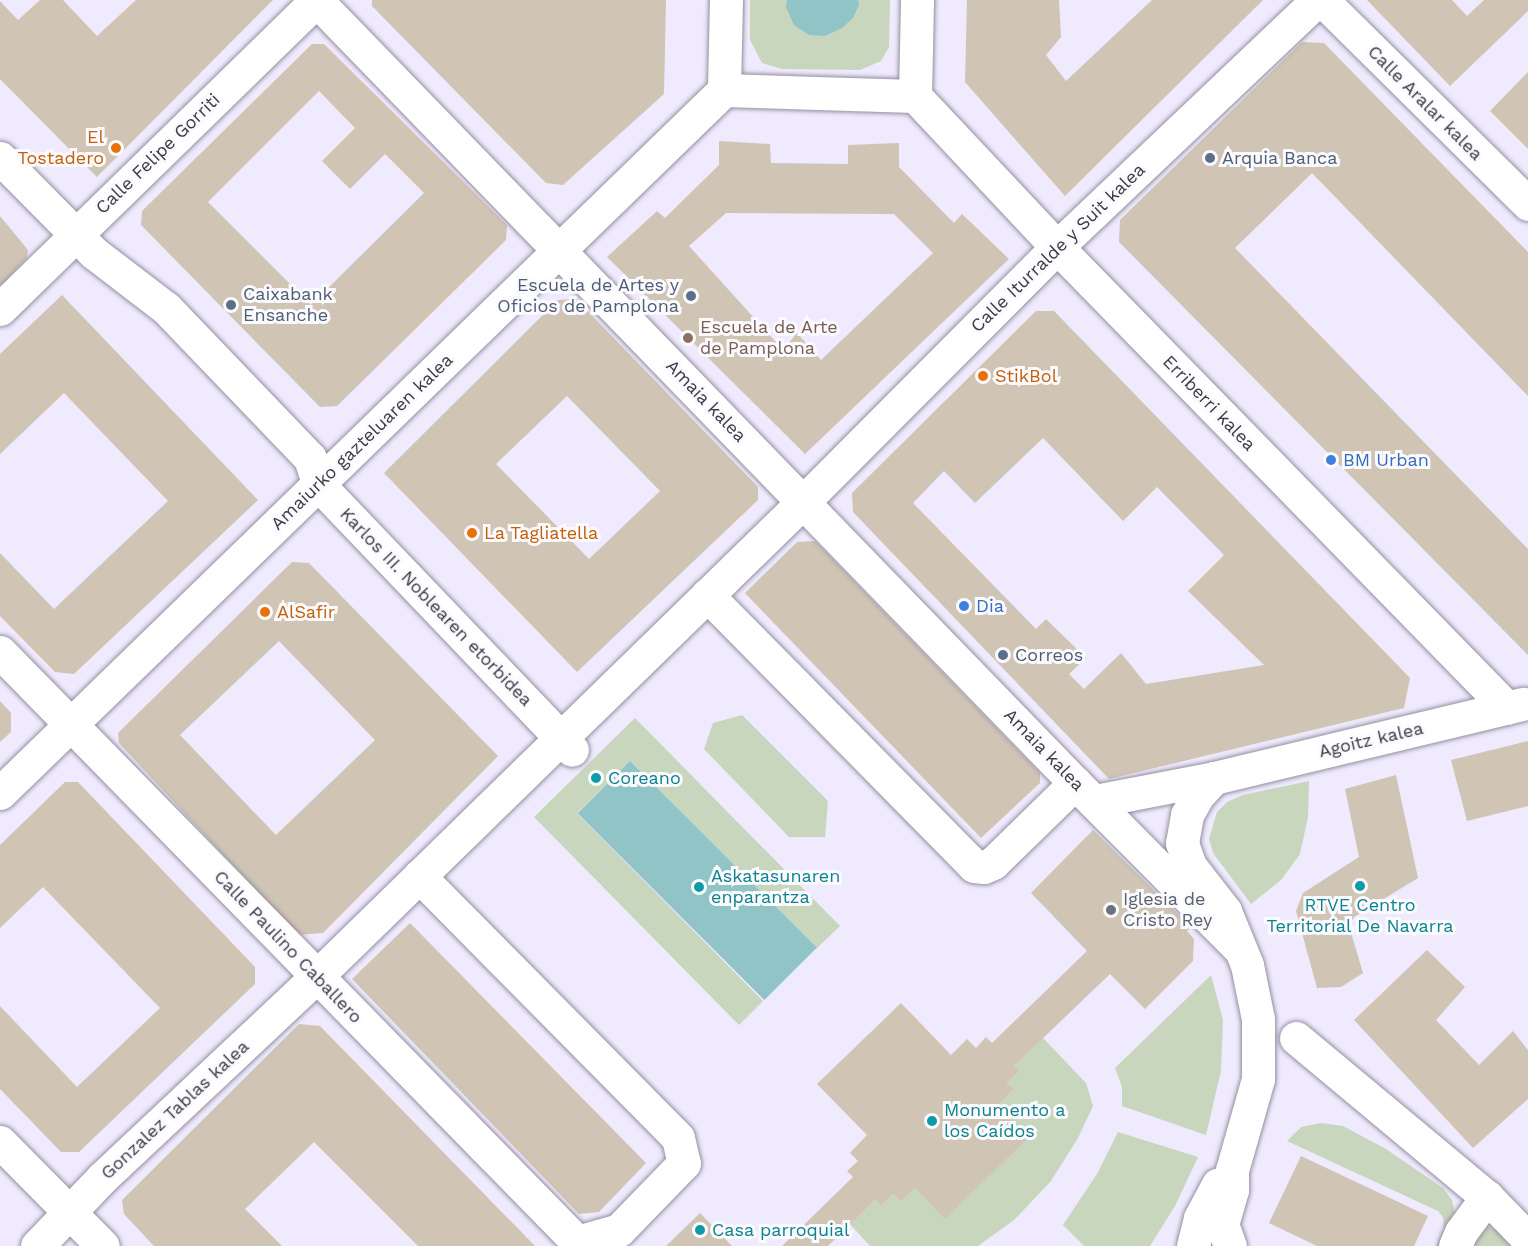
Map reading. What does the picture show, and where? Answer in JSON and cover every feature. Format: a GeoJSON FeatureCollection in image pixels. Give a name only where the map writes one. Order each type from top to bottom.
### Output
{"type":"FeatureCollection","features":[{"type":"Feature","properties":{"kind":"street","name":"Calle Felipe Gorriti"},"geometry":{"type":"LineString","coordinates":[[0,309],[75,233],[317,0]]}},
{"type":"Feature","properties":{"kind":"street","name":"Amaia kalea"},"geometry":{"type":"LineString","coordinates":[[317,0],[1085,792]]}},
{"type":"Feature","properties":{"kind":"street"},"geometry":{"type":"LineString","coordinates":[[726,0],[724,90],[915,96],[917,0]]}},
{"type":"Feature","properties":{"kind":"street","name":"Calle Iturralde y Suit kalea"},"geometry":{"type":"LineString","coordinates":[[804,501],[1057,247],[1317,0]]}},
{"type":"Feature","properties":{"kind":"street","name":"Calle Aralar kalea"},"geometry":{"type":"LineString","coordinates":[[1322,0],[1528,204]]}},
{"type":"Feature","properties":{"kind":"street","name":"Amaiurko gazteluaren kalea"},"geometry":{"type":"LineString","coordinates":[[0,793],[724,90]]}},
{"type":"Feature","properties":{"kind":"street","name":"Erriberri kalea"},"geometry":{"type":"LineString","coordinates":[[915,96],[1057,247],[1518,705]]}},
{"type":"Feature","properties":{"kind":"street","name":"Karlos III. Noblearen etorbidea"},"geometry":{"type":"LineString","coordinates":[[0,158],[94,253],[166,308],[310,458],[319,485],[566,744]]}},
{"type":"Feature","properties":{"kind":"street"},"geometry":{"type":"LineString","coordinates":[[317,976],[420,876],[566,744],[707,595],[804,501]]}},
{"type":"Feature","properties":{"kind":"street"},"geometry":{"type":"LineString","coordinates":[[707,595],[974,866],[984,867],[993,863],[1085,792],[1238,947]]}},
{"type":"Feature","properties":{"kind":"street","name":"Calle Paulino Caballero"},"geometry":{"type":"LineString","coordinates":[[0,651],[578,1245]]}},
{"type":"Feature","properties":{"kind":"street","name":"Agoitz kalea"},"geometry":{"type":"LineString","coordinates":[[1085,792],[1214,778],[1518,705]]}},
{"type":"Feature","properties":{"kind":"street"},"geometry":{"type":"LineString","coordinates":[[1214,778],[1198,795],[1187,815],[1182,843],[1190,866],[1225,911],[1247,965],[1258,1019],[1258,1079],[1232,1170],[1232,1190],[1222,1224],[1230,1246]]}},
{"type":"Feature","properties":{"kind":"street"},"geometry":{"type":"LineString","coordinates":[[420,876],[678,1138],[684,1163],[619,1230],[578,1245]]}},
{"type":"Feature","properties":{"kind":"street","name":"Gonzalez Tablas kalea"},"geometry":{"type":"LineString","coordinates":[[37,1246],[70,1211],[317,976]]}},
{"type":"Feature","properties":{"kind":"street"},"geometry":{"type":"LineString","coordinates":[[1296,1038],[1487,1197],[1528,1239]]}},
{"type":"Feature","properties":{"kind":"street"},"geometry":{"type":"LineString","coordinates":[[0,1142],[103,1246]]}},
{"type":"Feature","properties":{"kind":"street"},"geometry":{"type":"LineString","coordinates":[[1193,1246],[1204,1210],[1218,1184],[1232,1170]]}},
{"type":"Feature","properties":{"kind":"street"},"geometry":{"type":"LineString","coordinates":[[1455,1246],[1461,1232],[1487,1197]]}},
{"type":"Feature","properties":{"kind":"shaded area"},"geometry":{"type":"Polygon","coordinates":[[[750,0],[890,0],[889,47],[881,61],[860,70],[782,69],[762,63],[750,40],[750,0]]]}},
{"type":"Feature","properties":{"kind":"shaded area"},"geometry":{"type":"Polygon","coordinates":[[[787,0],[858,0],[859,5],[853,18],[842,28],[825,36],[809,35],[794,25],[786,7],[787,0]]]}},
{"type":"Feature","properties":{"kind":"shaded area"},"geometry":{"type":"Polygon","coordinates":[[[742,715],[828,801],[825,837],[789,837],[704,749],[713,723],[742,715]]]}},
{"type":"Feature","properties":{"kind":"shaded area"},"geometry":{"type":"Polygon","coordinates":[[[635,718],[840,926],[816,949],[630,761],[577,813],[763,1001],[739,1025],[534,817],[635,718]]]}},
{"type":"Feature","properties":{"kind":"shaded area"},"geometry":{"type":"Polygon","coordinates":[[[630,761],[817,948],[764,1000],[578,813],[630,761]]]}},
{"type":"Feature","properties":{"kind":"shaded area"},"geometry":{"type":"Polygon","coordinates":[[[1309,781],[1308,817],[1300,854],[1281,880],[1251,904],[1213,853],[1209,839],[1217,812],[1227,802],[1243,795],[1309,781]]]}},
{"type":"Feature","properties":{"kind":"shaded area"},"geometry":{"type":"Polygon","coordinates":[[[1211,975],[1223,1020],[1221,1071],[1206,1135],[1122,1106],[1122,1087],[1115,1068],[1211,975]]]}},
{"type":"Feature","properties":{"kind":"shaded area"},"geometry":{"type":"Polygon","coordinates":[[[1043,1038],[1086,1083],[1093,1106],[1078,1138],[1051,1181],[1014,1220],[978,1246],[870,1246],[850,1224],[875,1200],[881,1206],[893,1194],[901,1202],[915,1188],[945,1218],[997,1107],[1014,1089],[1007,1082],[1018,1071],[1014,1066],[1043,1038]]]}},
{"type":"Feature","properties":{"kind":"shaded area"},"geometry":{"type":"Polygon","coordinates":[[[1321,1123],[1343,1126],[1386,1149],[1443,1188],[1452,1200],[1456,1218],[1446,1246],[1436,1246],[1444,1229],[1443,1217],[1438,1211],[1287,1141],[1301,1127],[1321,1123]]]}},
{"type":"Feature","properties":{"kind":"shaded area"},"geometry":{"type":"Polygon","coordinates":[[[1118,1132],[1198,1157],[1175,1206],[1150,1246],[1084,1246],[1063,1225],[1097,1174],[1118,1132]]]}},
{"type":"Feature","properties":{"kind":"shaded area"},"geometry":{"type":"Polygon","coordinates":[[[1489,1227],[1502,1232],[1516,1246],[1463,1246],[1474,1230],[1489,1227]]]}},
{"type":"Feature","properties":{"kind":"building"},"geometry":{"type":"Polygon","coordinates":[[[40,0],[63,0],[97,36],[136,0],[273,0],[97,177],[0,79],[0,1],[18,20],[40,0]]]}},
{"type":"Feature","properties":{"kind":"building"},"geometry":{"type":"Polygon","coordinates":[[[372,0],[666,0],[664,94],[563,185],[546,183],[372,6],[372,0]]]}},
{"type":"Feature","properties":{"kind":"building"},"geometry":{"type":"Polygon","coordinates":[[[967,0],[1059,0],[1061,37],[1046,55],[1066,81],[1152,0],[1263,0],[1065,196],[965,82],[967,0]]]}},
{"type":"Feature","properties":{"kind":"building"},"geometry":{"type":"Polygon","coordinates":[[[1367,0],[1452,0],[1467,16],[1484,0],[1528,0],[1528,11],[1450,86],[1367,0]]]}},
{"type":"Feature","properties":{"kind":"building"},"geometry":{"type":"Polygon","coordinates":[[[1302,42],[1324,43],[1528,252],[1528,396],[1312,173],[1235,248],[1528,549],[1528,655],[1119,242],[1120,220],[1302,42]]]}},
{"type":"Feature","properties":{"kind":"building"},"geometry":{"type":"Polygon","coordinates":[[[312,44],[324,44],[507,225],[506,240],[337,406],[320,407],[141,225],[142,211],[312,44]],[[319,91],[208,202],[311,305],[424,193],[385,154],[350,189],[322,161],[355,128],[319,91]]]}},
{"type":"Feature","properties":{"kind":"building"},"geometry":{"type":"Polygon","coordinates":[[[1528,72],[1528,149],[1490,111],[1528,72]]]}},
{"type":"Feature","properties":{"kind":"building","name":"Escuela de Artes y Oficios de Pamplona"},"geometry":{"type":"Polygon","coordinates":[[[719,141],[770,144],[771,163],[848,164],[848,145],[899,143],[899,167],[954,223],[962,214],[1009,259],[805,454],[607,257],[657,211],[665,218],[719,165],[719,141]],[[726,213],[689,246],[783,350],[797,333],[821,360],[933,253],[894,214],[726,213]]]}},
{"type":"Feature","properties":{"kind":"building"},"geometry":{"type":"Polygon","coordinates":[[[0,216],[28,250],[27,258],[0,286],[0,216]]]}},
{"type":"Feature","properties":{"kind":"building"},"geometry":{"type":"Polygon","coordinates":[[[62,295],[258,500],[74,674],[55,672],[0,616],[0,553],[54,609],[168,501],[64,393],[0,454],[0,354],[62,295]]]}},
{"type":"Feature","properties":{"kind":"building"},"geometry":{"type":"Polygon","coordinates":[[[576,299],[758,487],[758,500],[577,672],[384,473],[558,300],[576,299]],[[567,396],[496,464],[589,559],[660,491],[567,396]]]}},
{"type":"Feature","properties":{"kind":"building"},"geometry":{"type":"Polygon","coordinates":[[[1036,311],[1054,311],[1410,678],[1404,708],[1109,779],[853,512],[852,493],[1036,311]],[[1043,438],[975,503],[944,471],[913,503],[1036,629],[1046,619],[1086,658],[1069,674],[1084,689],[1121,653],[1146,684],[1264,665],[1188,591],[1224,555],[1157,487],[1123,521],[1043,438]]]}},
{"type":"Feature","properties":{"kind":"building"},"geometry":{"type":"Polygon","coordinates":[[[815,541],[1040,773],[1040,783],[981,838],[745,593],[797,542],[815,541]]]}},
{"type":"Feature","properties":{"kind":"building"},"geometry":{"type":"Polygon","coordinates":[[[292,562],[309,563],[498,756],[323,933],[298,935],[119,743],[118,733],[292,562]],[[279,641],[180,735],[276,835],[375,740],[279,641]]]}},
{"type":"Feature","properties":{"kind":"building"},"geometry":{"type":"Polygon","coordinates":[[[0,701],[11,713],[11,732],[0,742],[0,701]]]}},
{"type":"Feature","properties":{"kind":"building"},"geometry":{"type":"Polygon","coordinates":[[[1528,741],[1528,806],[1467,821],[1451,760],[1528,741]]]}},
{"type":"Feature","properties":{"kind":"building","name":"RTVE Centro Territorial De Navarra"},"geometry":{"type":"Polygon","coordinates":[[[1396,775],[1418,878],[1354,917],[1349,926],[1363,973],[1341,987],[1317,988],[1296,911],[1303,893],[1359,857],[1345,789],[1396,775]]]}},
{"type":"Feature","properties":{"kind":"building"},"geometry":{"type":"Polygon","coordinates":[[[65,782],[78,782],[255,967],[255,984],[79,1152],[61,1152],[0,1089],[0,1006],[77,1087],[160,1008],[43,887],[0,928],[0,845],[65,782]]]}},
{"type":"Feature","properties":{"kind":"building"},"geometry":{"type":"Polygon","coordinates":[[[1093,830],[1191,927],[1187,931],[1194,939],[1193,961],[1145,1009],[1110,974],[1014,1066],[1019,1071],[1007,1082],[1014,1089],[997,1107],[1028,1138],[945,1219],[915,1188],[901,1202],[893,1194],[881,1206],[875,1200],[828,1246],[782,1246],[853,1177],[847,1171],[858,1161],[850,1153],[867,1135],[817,1084],[901,1003],[951,1055],[967,1039],[976,1048],[986,1037],[992,1043],[1087,951],[1031,893],[1093,830]]]}},
{"type":"Feature","properties":{"kind":"building"},"geometry":{"type":"Polygon","coordinates":[[[410,923],[646,1163],[599,1212],[579,1214],[352,979],[410,923]]]}},
{"type":"Feature","properties":{"kind":"building"},"geometry":{"type":"Polygon","coordinates":[[[1427,950],[1465,987],[1436,1020],[1479,1065],[1513,1031],[1528,1050],[1528,1099],[1473,1148],[1354,1020],[1427,950]]]}},
{"type":"Feature","properties":{"kind":"building"},"geometry":{"type":"Polygon","coordinates":[[[299,1024],[320,1026],[535,1246],[418,1246],[314,1142],[245,1209],[282,1246],[154,1246],[124,1214],[122,1200],[299,1024]]]}},
{"type":"Feature","properties":{"kind":"building"},"geometry":{"type":"Polygon","coordinates":[[[1301,1156],[1428,1216],[1414,1246],[1317,1246],[1269,1223],[1301,1156]]]}},
{"type":"Feature","properties":{"kind":"building","name":"Casa parroquial"},"geometry":{"type":"Polygon","coordinates":[[[700,1213],[732,1246],[666,1246],[700,1213]]]}},
{"type":"Feature","properties":{"kind":"place","name":"El Tostadero"},"geometry":{"type":"Point","coordinates":[116,148]}},
{"type":"Feature","properties":{"kind":"place","name":"Arquia Banca"},"geometry":{"type":"Point","coordinates":[1210,158]}},
{"type":"Feature","properties":{"kind":"place","name":"Escuela de Artes y Oficios de Pamplona"},"geometry":{"type":"Point","coordinates":[691,296]}},
{"type":"Feature","properties":{"kind":"place","name":"Caixabank Ensanche"},"geometry":{"type":"Point","coordinates":[231,305]}},
{"type":"Feature","properties":{"kind":"place","name":"Escuela de Arte de Pamplona"},"geometry":{"type":"Point","coordinates":[688,338]}},
{"type":"Feature","properties":{"kind":"place","name":"StikBol"},"geometry":{"type":"Point","coordinates":[983,376]}},
{"type":"Feature","properties":{"kind":"place","name":"BM Urban"},"geometry":{"type":"Point","coordinates":[1331,460]}},
{"type":"Feature","properties":{"kind":"place","name":"La Tagliatella"},"geometry":{"type":"Point","coordinates":[472,533]}},
{"type":"Feature","properties":{"kind":"place","name":"Dia"},"geometry":{"type":"Point","coordinates":[964,606]}},
{"type":"Feature","properties":{"kind":"place","name":"AlSafir"},"geometry":{"type":"Point","coordinates":[265,612]}},
{"type":"Feature","properties":{"kind":"place","name":"Correos"},"geometry":{"type":"Point","coordinates":[1003,655]}},
{"type":"Feature","properties":{"kind":"place","name":"Coreano"},"geometry":{"type":"Point","coordinates":[596,778]}},
{"type":"Feature","properties":{"kind":"place","name":"RTVE Centro Territorial De Navarra"},"geometry":{"type":"Point","coordinates":[1360,886]}},
{"type":"Feature","properties":{"kind":"place","name":"Askatasunaren enparantza"},"geometry":{"type":"Point","coordinates":[699,887]}},
{"type":"Feature","properties":{"kind":"place","name":"Iglesia de Cristo Rey"},"geometry":{"type":"Point","coordinates":[1111,910]}},
{"type":"Feature","properties":{"kind":"place","name":"Monumento a los Caídos"},"geometry":{"type":"Point","coordinates":[932,1121]}},
{"type":"Feature","properties":{"kind":"place","name":"Casa parroquial"},"geometry":{"type":"Point","coordinates":[700,1230]}}]}
